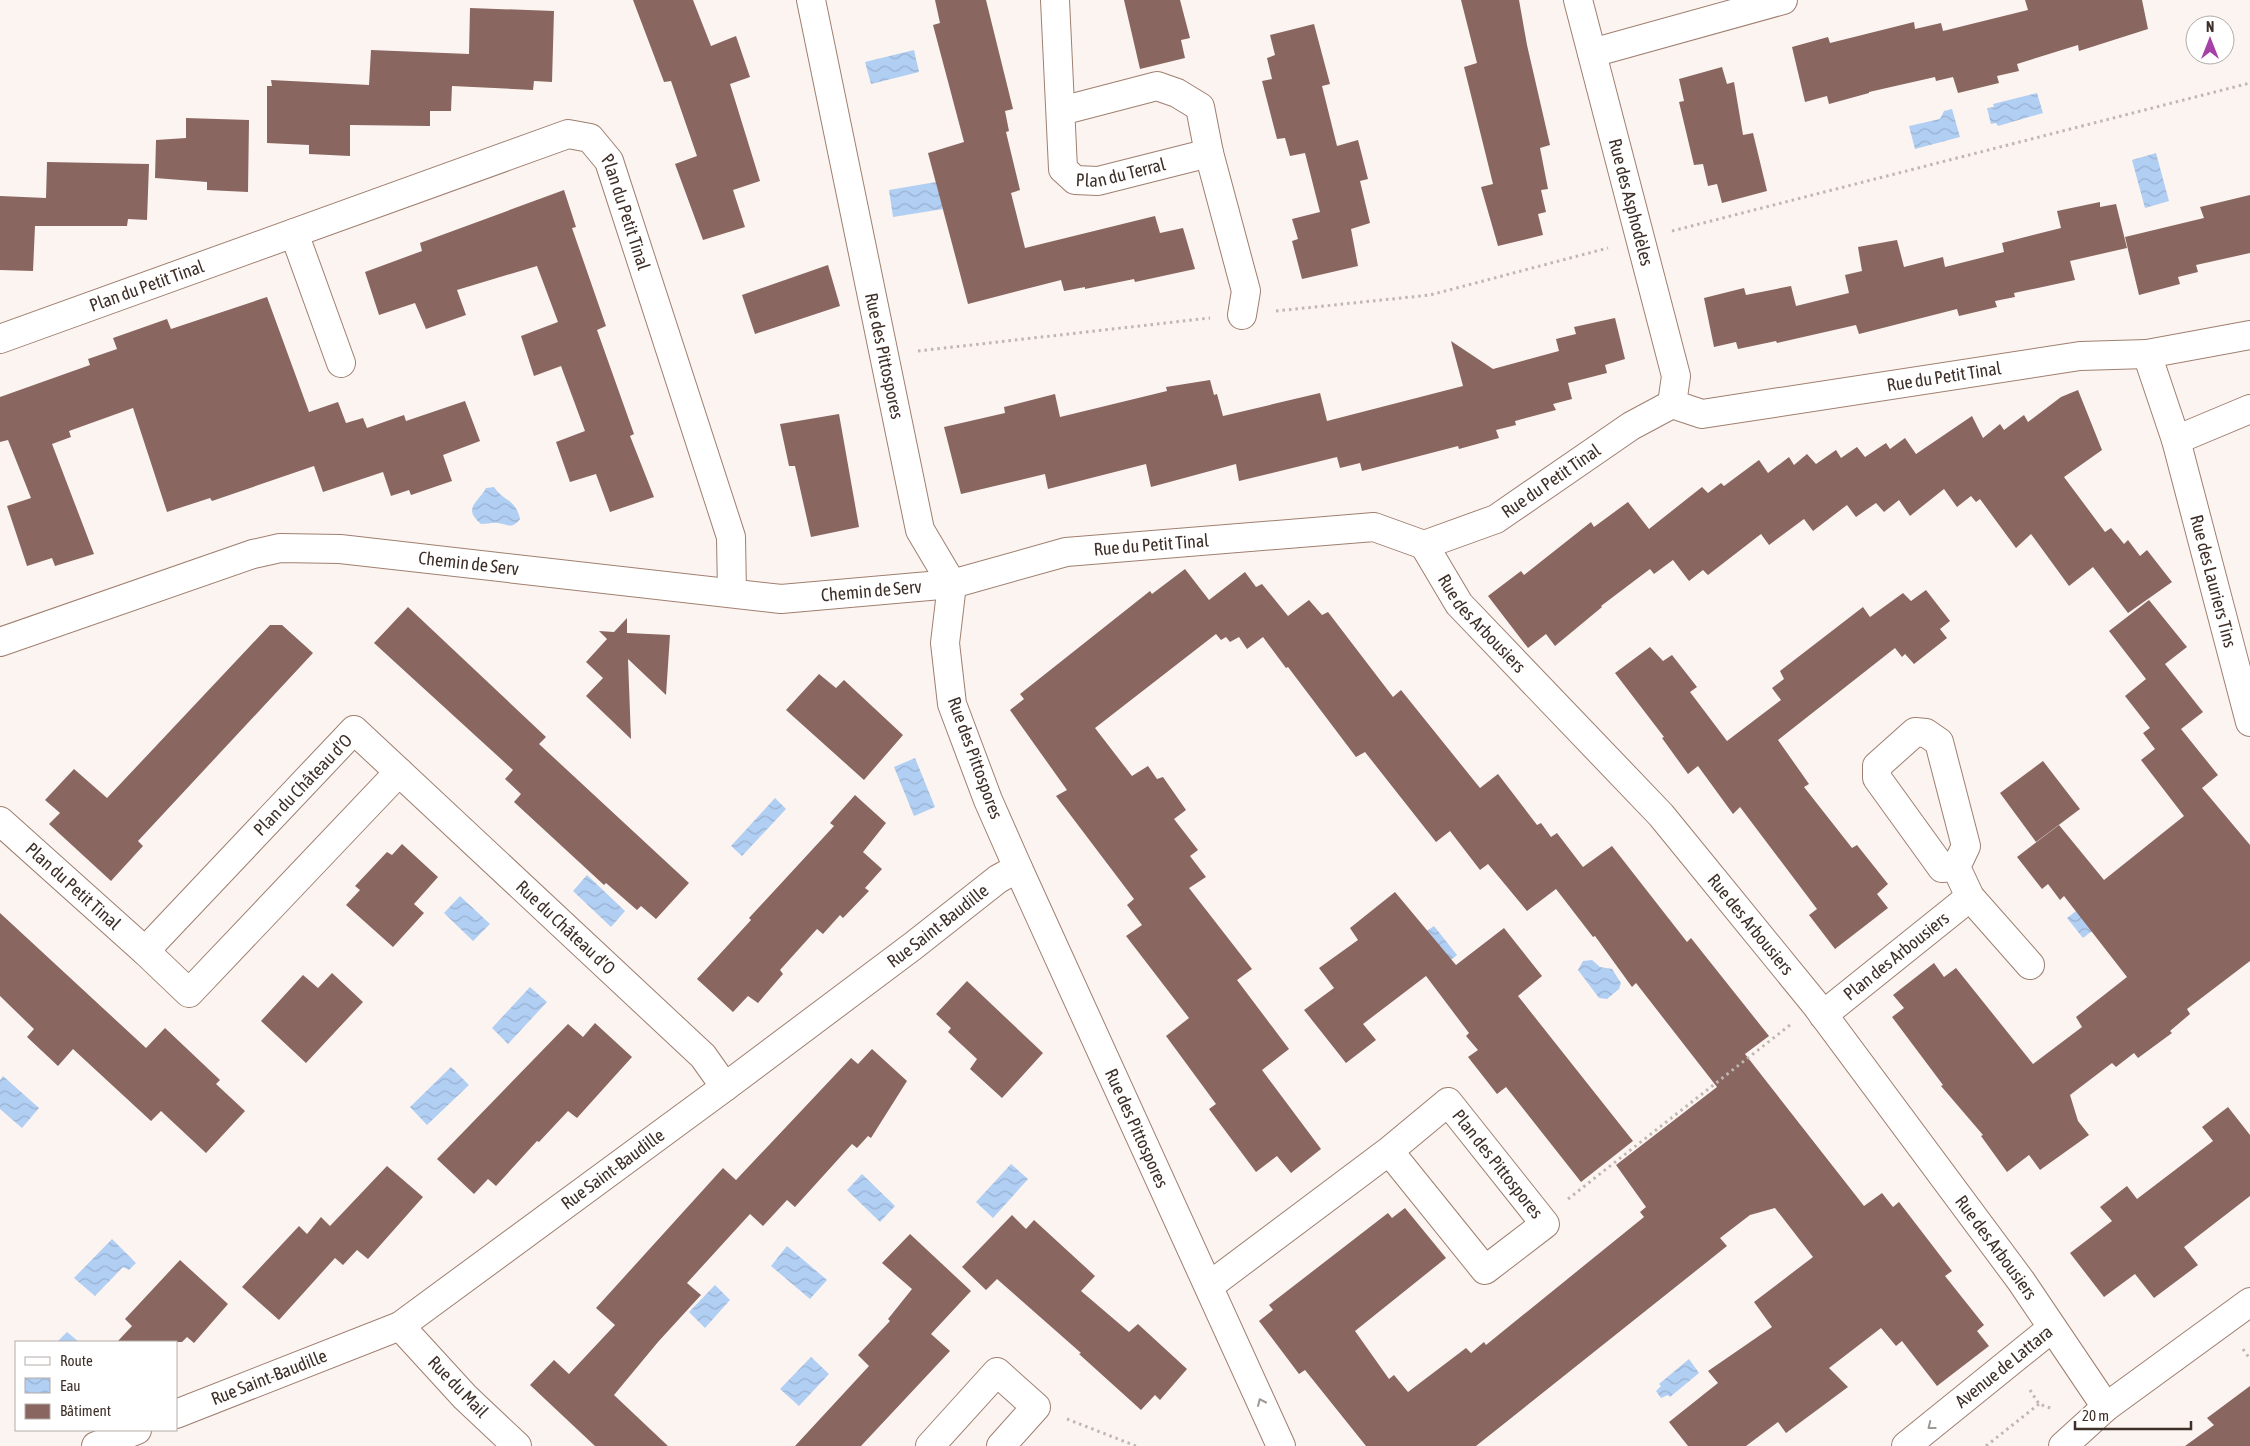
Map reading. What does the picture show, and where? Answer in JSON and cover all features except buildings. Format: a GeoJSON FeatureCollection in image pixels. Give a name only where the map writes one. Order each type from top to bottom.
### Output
{"type":"FeatureCollection","features":[{"type":"Feature","properties":{"kind":"street","name":"Rue des Pittospores"},"geometry":{"type":"LineString","coordinates":[[811,0],[920,530],[952,584],[945,643],[952,704],[988,800],[1018,868],[1281,1446]]}},
{"type":"Feature","properties":{"kind":"street","name":"Plan du Terral"},"geometry":{"type":"LineString","coordinates":[[1055,0],[1063,169],[1075,180],[1098,181],[1209,153]]}},
{"type":"Feature","properties":{"kind":"street","name":"Rue des Asphodèles"},"geometry":{"type":"LineString","coordinates":[[1578,0],[1642,239],[1676,376],[1672,404]]}},
{"type":"Feature","properties":{"kind":"street"},"geometry":{"type":"LineString","coordinates":[[1592,53],[1783,0]]}},
{"type":"Feature","properties":{"kind":"street"},"geometry":{"type":"LineString","coordinates":[[1061,111],[1157,86],[1177,93],[1200,107],[1209,153],[1246,291],[1242,314]]}},
{"type":"Feature","properties":{"kind":"street","name":"Plan du Petit Tinal"},"geometry":{"type":"LineString","coordinates":[[0,339],[568,134],[590,138],[609,161],[731,537],[732,593]]}},
{"type":"Feature","properties":{"kind":"street"},"geometry":{"type":"LineString","coordinates":[[294,233],[341,363]]}},
{"type":"Feature","properties":{"kind":"street","name":"Rue du Petit Tinal"},"geometry":{"type":"LineString","coordinates":[[952,584],[1066,552],[1374,526],[1424,545],[1496,520],[1631,426],[1672,404],[1702,414],[2080,356],[2147,354],[2250,335]]}},
{"type":"Feature","properties":{"kind":"street","name":"Rue des Lauriers Tins"},"geometry":{"type":"LineString","coordinates":[[2147,354],[2176,440],[2250,722]]}},
{"type":"Feature","properties":{"kind":"street"},"geometry":{"type":"LineString","coordinates":[[2176,440],[2250,409]]}},
{"type":"Feature","properties":{"kind":"street","name":"Rue des Arbousiers"},"geometry":{"type":"LineString","coordinates":[[1424,545],[1459,604],[1661,815],[1820,1010],[2021,1282],[2052,1328]]}},
{"type":"Feature","properties":{"kind":"street","name":"Chemin de Serv"},"geometry":{"type":"LineString","coordinates":[[0,642],[253,554],[280,548],[340,549],[781,599],[952,584]]}},
{"type":"Feature","properties":{"kind":"street","name":"Plan du Château d'O"},"geometry":{"type":"LineString","coordinates":[[146,951],[354,730],[399,772]]}},
{"type":"Feature","properties":{"kind":"street"},"geometry":{"type":"LineString","coordinates":[[1915,732],[1926,733],[1939,742],[1966,846],[1956,867],[1942,868],[1876,778],[1876,766],[1915,732]]}},
{"type":"Feature","properties":{"kind":"street"},"geometry":{"type":"LineString","coordinates":[[146,951],[189,993],[399,772]]}},
{"type":"Feature","properties":{"kind":"street","name":"Rue du Château d'O"},"geometry":{"type":"LineString","coordinates":[[399,772],[703,1056],[725,1087]]}},
{"type":"Feature","properties":{"kind":"street","name":"Plan du Petit Tinal"},"geometry":{"type":"LineString","coordinates":[[0,821],[146,951]]}},
{"type":"Feature","properties":{"kind":"street"},"geometry":{"type":"LineString","coordinates":[[1956,867],[1970,897],[2030,965]]}},
{"type":"Feature","properties":{"kind":"street","name":"Rue Saint-Baudille"},"geometry":{"type":"LineString","coordinates":[[178,1413],[400,1326],[725,1087],[913,946],[998,879],[1018,868]]}},
{"type":"Feature","properties":{"kind":"street","name":"Plan des Arbousiers"},"geometry":{"type":"LineString","coordinates":[[1820,1010],[1970,897]]}},
{"type":"Feature","properties":{"kind":"street","name":"Plan des Pittospores"},"geometry":{"type":"LineString","coordinates":[[1209,1286],[1389,1151],[1448,1102],[1545,1224],[1486,1270],[1389,1151]]}},
{"type":"Feature","properties":{"kind":"street"},"geometry":{"type":"LineString","coordinates":[[2070,1440],[2106,1407],[2250,1302]]}},
{"type":"Feature","properties":{"kind":"street","name":"Rue du Mail"},"geometry":{"type":"LineString","coordinates":[[400,1326],[466,1397],[516,1446]]}},
{"type":"Feature","properties":{"kind":"street","name":"Avenue de Lattara"},"geometry":{"type":"LineString","coordinates":[[1906,1446],[2052,1328],[2106,1407]]}},
{"type":"Feature","properties":{"kind":"street"},"geometry":{"type":"LineString","coordinates":[[930,1446],[997,1372],[1036,1407],[1001,1446]]}},
{"type":"Feature","properties":{"kind":"street"},"geometry":{"type":"LineString","coordinates":[[96,1446],[134,1431]]}},
{"type":"Feature","properties":{"kind":"path"},"geometry":{"type":"LineString","coordinates":[[886,361],[915,352],[1242,314],[1430,295],[2250,83]]}},
{"type":"Feature","properties":{"kind":"path"},"geometry":{"type":"LineString","coordinates":[[1541,1220],[1820,1010]]}},
{"type":"Feature","properties":{"kind":"path"},"geometry":{"type":"LineString","coordinates":[[2011,1363],[2039,1404],[2060,1412],[2070,1440]]}},
{"type":"Feature","properties":{"kind":"path"},"geometry":{"type":"LineString","coordinates":[[1986,1446],[2039,1404]]}},
{"type":"Feature","properties":{"kind":"path"},"geometry":{"type":"LineString","coordinates":[[1036,1407],[1136,1446]]}},
{"type":"Feature","properties":{"kind":"water"},"geometry":{"type":"Polygon","coordinates":[[[914,50],[919,72],[871,84],[865,62],[914,50]]]}},
{"type":"Feature","properties":{"kind":"water"},"geometry":{"type":"Polygon","coordinates":[[[2037,93],[2043,113],[1998,126],[1996,123],[1991,124],[1987,108],[1994,107],[1993,104],[2037,93]]]}},
{"type":"Feature","properties":{"kind":"water"},"geometry":{"type":"Polygon","coordinates":[[[1952,109],[1960,137],[1915,149],[1909,126],[1940,119],[1944,111],[1952,109]]]}},
{"type":"Feature","properties":{"kind":"water"},"geometry":{"type":"Polygon","coordinates":[[[2156,153],[2169,201],[2145,208],[2132,160],[2156,153]]]}},
{"type":"Feature","properties":{"kind":"water"},"geometry":{"type":"Polygon","coordinates":[[[936,182],[943,209],[893,217],[889,190],[936,182]]]}},
{"type":"Feature","properties":{"kind":"water"},"geometry":{"type":"Polygon","coordinates":[[[494,487],[516,508],[520,519],[515,524],[510,526],[496,523],[481,524],[475,518],[472,510],[473,506],[486,488],[494,487]]]}},
{"type":"Feature","properties":{"kind":"water"},"geometry":{"type":"Polygon","coordinates":[[[915,758],[935,807],[914,816],[894,767],[915,758]]]}},
{"type":"Feature","properties":{"kind":"water"},"geometry":{"type":"Polygon","coordinates":[[[775,798],[786,809],[742,856],[731,846],[775,798]]]}},
{"type":"Feature","properties":{"kind":"water"},"geometry":{"type":"Polygon","coordinates":[[[587,875],[625,911],[611,927],[573,891],[587,875]]]}},
{"type":"Feature","properties":{"kind":"water"},"geometry":{"type":"Polygon","coordinates":[[[2106,888],[2122,908],[2083,938],[2067,918],[2106,888]]]}},
{"type":"Feature","properties":{"kind":"water"},"geometry":{"type":"Polygon","coordinates":[[[460,896],[490,924],[473,941],[444,913],[460,896]]]}},
{"type":"Feature","properties":{"kind":"water"},"geometry":{"type":"Polygon","coordinates":[[[1434,926],[1457,955],[1440,969],[1415,939],[1434,926]]]}},
{"type":"Feature","properties":{"kind":"water"},"geometry":{"type":"Polygon","coordinates":[[[1592,960],[1600,967],[1612,969],[1621,983],[1619,989],[1607,999],[1599,998],[1578,970],[1583,961],[1592,960]]]}},
{"type":"Feature","properties":{"kind":"water"},"geometry":{"type":"Polygon","coordinates":[[[530,987],[547,1002],[508,1044],[492,1028],[530,987]]]}},
{"type":"Feature","properties":{"kind":"water"},"geometry":{"type":"Polygon","coordinates":[[[451,1067],[469,1085],[427,1125],[410,1107],[451,1067]]]}},
{"type":"Feature","properties":{"kind":"water"},"geometry":{"type":"Polygon","coordinates":[[[3,1076],[39,1108],[22,1128],[0,1109],[0,1080],[3,1076]]]}},
{"type":"Feature","properties":{"kind":"water"},"geometry":{"type":"Polygon","coordinates":[[[1011,1164],[1028,1179],[993,1218],[976,1202],[1011,1164]]]}},
{"type":"Feature","properties":{"kind":"water"},"geometry":{"type":"Polygon","coordinates":[[[862,1174],[895,1206],[880,1222],[847,1190],[862,1174]]]}},
{"type":"Feature","properties":{"kind":"water"},"geometry":{"type":"Polygon","coordinates":[[[112,1239],[136,1263],[129,1270],[123,1267],[95,1296],[74,1278],[112,1239]]]}},
{"type":"Feature","properties":{"kind":"water"},"geometry":{"type":"Polygon","coordinates":[[[787,1246],[827,1280],[810,1299],[771,1266],[787,1246]]]}},
{"type":"Feature","properties":{"kind":"water"},"geometry":{"type":"Polygon","coordinates":[[[715,1285],[730,1300],[705,1328],[689,1312],[715,1285]]]}},
{"type":"Feature","properties":{"kind":"water"},"geometry":{"type":"Polygon","coordinates":[[[67,1332],[78,1341],[58,1341],[67,1332]]]}},
{"type":"Feature","properties":{"kind":"water"},"geometry":{"type":"Polygon","coordinates":[[[811,1357],[829,1374],[799,1406],[780,1389],[811,1357]]]}},
{"type":"Feature","properties":{"kind":"water"},"geometry":{"type":"Polygon","coordinates":[[[1689,1359],[1699,1373],[1670,1397],[1668,1395],[1661,1398],[1656,1391],[1661,1386],[1659,1384],[1689,1359]]]}}]}
